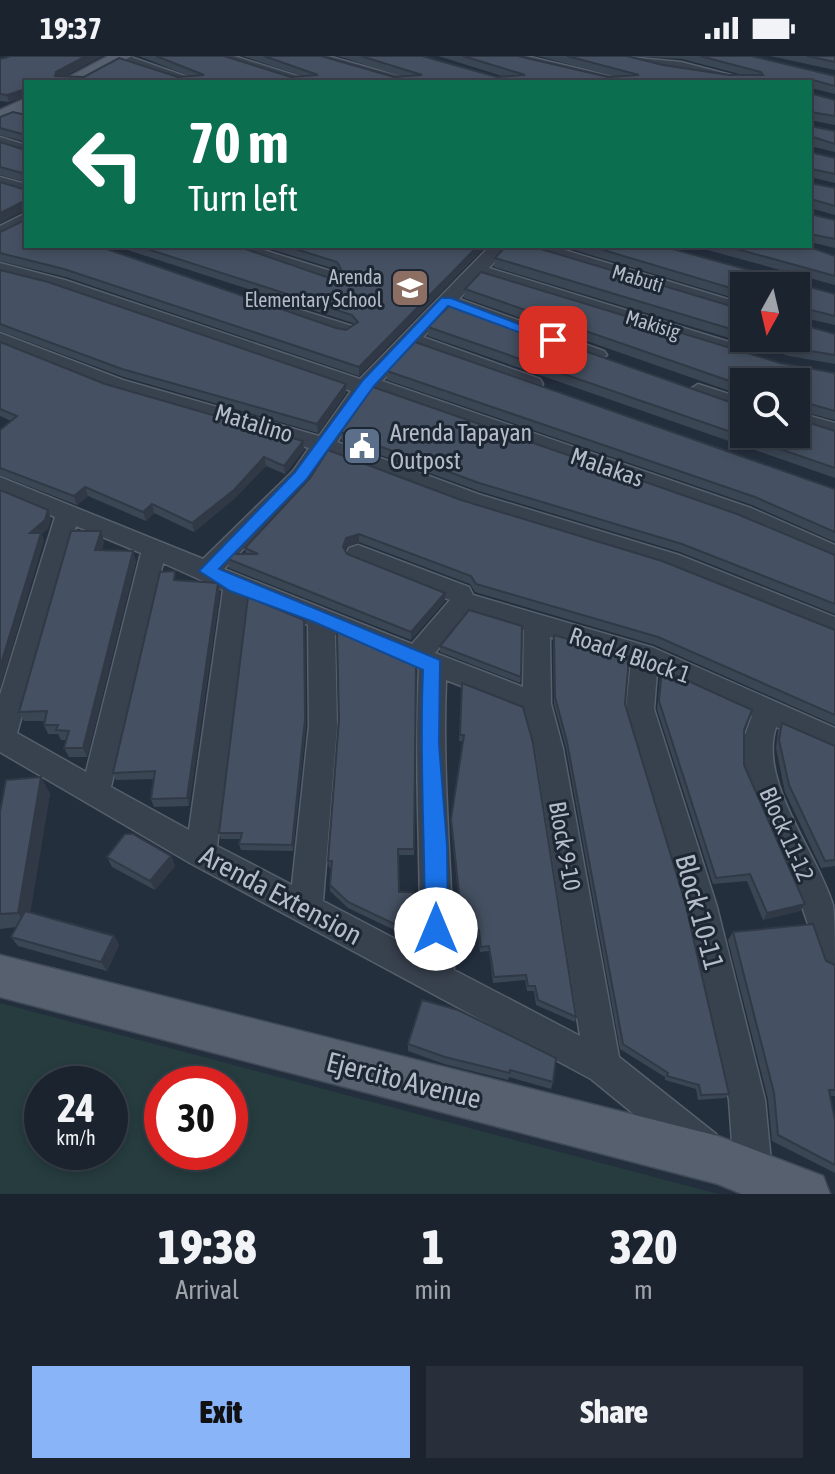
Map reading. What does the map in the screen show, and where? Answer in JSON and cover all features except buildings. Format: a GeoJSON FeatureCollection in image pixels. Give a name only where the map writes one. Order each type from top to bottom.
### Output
{"type":"FeatureCollection","features":[{"type":"Feature","properties":{"kind":"main road"},"geometry":{"type":"LineString","coordinates":[[80,80],[122,57]]}},
{"type":"Feature","properties":{"kind":"main road","name":"Ejercito Avenue"},"geometry":{"type":"LineString","coordinates":[[0,976],[736,1166],[805,1194]]}},
{"type":"Feature","properties":{"kind":"street"},"geometry":{"type":"LineString","coordinates":[[219,56],[302,80]]}},
{"type":"Feature","properties":{"kind":"street"},"geometry":{"type":"LineString","coordinates":[[311,56],[404,80]]}},
{"type":"Feature","properties":{"kind":"street"},"geometry":{"type":"LineString","coordinates":[[506,56],[619,80]]}},
{"type":"Feature","properties":{"kind":"street"},"geometry":{"type":"LineString","coordinates":[[624,56],[683,63],[744,80]]}},
{"type":"Feature","properties":{"kind":"street"},"geometry":{"type":"LineString","coordinates":[[122,57],[189,80]]}},
{"type":"Feature","properties":{"kind":"street"},"geometry":{"type":"LineString","coordinates":[[665,80],[683,63]]}},
{"type":"Feature","properties":{"kind":"street"},"geometry":{"type":"LineString","coordinates":[[0,142],[24,149]]}},
{"type":"Feature","properties":{"kind":"street"},"geometry":{"type":"LineString","coordinates":[[0,182],[24,188]]}},
{"type":"Feature","properties":{"kind":"street"},"geometry":{"type":"LineString","coordinates":[[238,248],[330,277]]}},
{"type":"Feature","properties":{"kind":"street"},"geometry":{"type":"LineString","coordinates":[[207,571],[301,476],[366,386],[498,248]]}},
{"type":"Feature","properties":{"kind":"street","name":"Mabuti"},"geometry":{"type":"LineString","coordinates":[[539,248],[730,306]]}},
{"type":"Feature","properties":{"kind":"street","name":"Malakas"},"geometry":{"type":"LineString","coordinates":[[0,269],[58,284],[755,519],[835,555]]}},
{"type":"Feature","properties":{"kind":"street","name":"Makisig"},"geometry":{"type":"LineString","coordinates":[[476,270],[755,356]]}},
{"type":"Feature","properties":{"kind":"street"},"geometry":{"type":"LineString","coordinates":[[231,293],[345,330]]}},
{"type":"Feature","properties":{"kind":"street"},"geometry":{"type":"LineString","coordinates":[[446,301],[617,363]]}},
{"type":"Feature","properties":{"kind":"street","name":"Matalino"},"geometry":{"type":"LineString","coordinates":[[0,339],[116,385],[195,405],[322,445],[470,500],[608,540],[835,628]]}},
{"type":"Feature","properties":{"kind":"street"},"geometry":{"type":"LineString","coordinates":[[409,339],[554,391]]}},
{"type":"Feature","properties":{"kind":"street"},"geometry":{"type":"LineString","coordinates":[[674,383],[730,401]]}},
{"type":"Feature","properties":{"kind":"street"},"geometry":{"type":"LineString","coordinates":[[810,423],[835,430]]}},
{"type":"Feature","properties":{"kind":"street"},"geometry":{"type":"LineString","coordinates":[[0,485],[236,586],[537,704]]}},
{"type":"Feature","properties":{"kind":"street"},"geometry":{"type":"LineString","coordinates":[[0,738],[68,514]]}},
{"type":"Feature","properties":{"kind":"street"},"geometry":{"type":"LineString","coordinates":[[95,793],[154,549]]}},
{"type":"Feature","properties":{"kind":"street","name":"Road 4 Block 1"},"geometry":{"type":"LineString","coordinates":[[358,554],[460,594],[463,602],[645,655],[835,741]]}},
{"type":"Feature","properties":{"kind":"street"},"geometry":{"type":"LineString","coordinates":[[201,853],[236,586]]}},
{"type":"Feature","properties":{"kind":"street"},"geometry":{"type":"LineString","coordinates":[[437,977],[436,845],[424,662],[463,602]]}},
{"type":"Feature","properties":{"kind":"street"},"geometry":{"type":"LineString","coordinates":[[306,908],[325,738],[326,664],[320,617]]}},
{"type":"Feature","properties":{"kind":"street","name":"Block 9-10"},"geometry":{"type":"LineString","coordinates":[[537,625],[537,704],[549,749],[603,1067]]}},
{"type":"Feature","properties":{"kind":"street","name":"Block 10-11"},"geometry":{"type":"LineString","coordinates":[[645,655],[640,709],[701,907],[747,1100],[736,1166]]}},
{"type":"Feature","properties":{"kind":"street","name":"Block 11-12"},"geometry":{"type":"LineString","coordinates":[[768,709],[758,738],[758,771],[811,886],[835,957]]}},
{"type":"Feature","properties":{"kind":"street","name":"Arenda Extension"},"geometry":{"type":"LineString","coordinates":[[0,738],[201,853],[603,1067],[736,1166]]}},
{"type":"Feature","properties":{"kind":"green space"},"geometry":{"type":"Polygon","coordinates":[[[0,1003],[237,1066],[144,1066],[144,1170],[248,1170],[248,1069],[718,1194],[0,1194],[0,1003]]]}},
{"type":"Feature","properties":{"kind":"place","name":"Arenda Elementary School"},"geometry":{"type":"Point","coordinates":[410,288]}},
{"type":"Feature","properties":{"kind":"place","name":"Arenda Tapayan Outpost"},"geometry":{"type":"Point","coordinates":[362,446]}},
{"type":"Feature","properties":{"kind":"route"},"geometry":{"type":"LineString","coordinates":[[436,929],[436,845],[429,744],[433,666],[320,617],[236,586],[207,571],[301,476],[368,383],[446,301],[553,340]]}}]}
